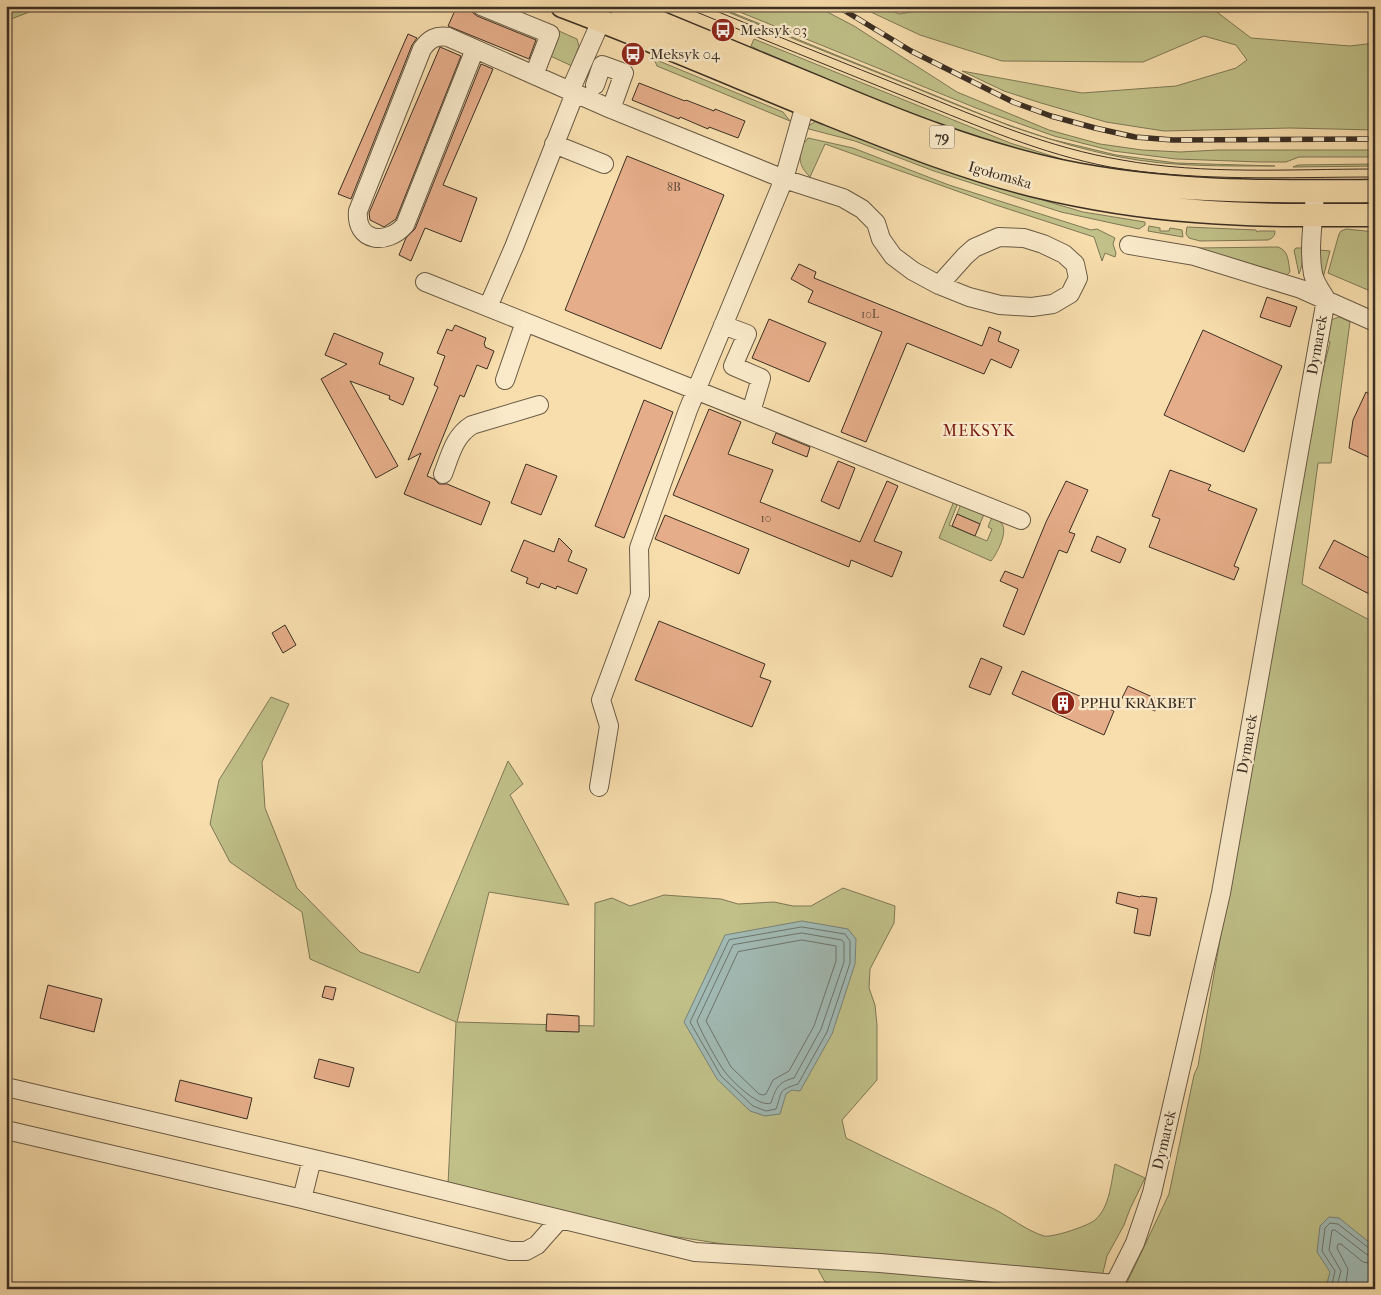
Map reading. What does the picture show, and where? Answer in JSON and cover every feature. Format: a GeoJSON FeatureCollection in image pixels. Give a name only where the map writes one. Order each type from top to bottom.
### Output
{"type":"FeatureCollection","features":[{"type":"Feature","properties":{"kind":"main road","name":"Igołomska"},"geometry":{"type":"LineString","coordinates":[[562,6],[805,105],[952,161],[1046,188],[1103,200],[1174,209],[1243,214],[1375,215]]}},
{"type":"Feature","properties":{"kind":"main road","name":"Igołomska"},"geometry":{"type":"LineString","coordinates":[[620,6],[918,129],[1006,158],[1083,176],[1157,186],[1213,190],[1375,191]]}},
{"type":"Feature","properties":{"kind":"street"},"geometry":{"type":"LineString","coordinates":[[482,6],[550,34],[534,75]]}},
{"type":"Feature","properties":{"kind":"street"},"geometry":{"type":"LineString","coordinates":[[488,307],[514,247],[601,21]]}},
{"type":"Feature","properties":{"kind":"street"},"geometry":{"type":"LineString","coordinates":[[475,49],[405,225],[392,236],[383,238],[373,237],[362,230],[357,220],[358,211],[422,49],[427,42],[440,36],[475,49],[611,108],[784,179],[843,198],[862,209],[876,223],[881,239],[893,256],[913,271],[940,284],[969,297],[1000,305],[1032,307],[1056,304],[1070,294],[1078,278],[1074,264],[1064,254],[1024,238],[1000,237],[974,248],[964,256],[940,284]]}},
{"type":"Feature","properties":{"kind":"street"},"geometry":{"type":"LineString","coordinates":[[594,85],[602,65],[624,73],[611,108]]}},
{"type":"Feature","properties":{"kind":"street"},"geometry":{"type":"LineString","coordinates":[[599,787],[609,726],[601,700],[640,595],[639,548],[696,391],[784,179],[805,105]]}},
{"type":"Feature","properties":{"kind":"street"},"geometry":{"type":"LineString","coordinates":[[554,144],[604,164]]}},
{"type":"Feature","properties":{"kind":"street","name":"Dymarek"},"geometry":{"type":"LineString","coordinates":[[1113,1286],[1135,1243],[1152,1193],[1221,893],[1326,299],[1318,286],[1314,274],[1312,246],[1315,191]]}},
{"type":"Feature","properties":{"kind":"street"},"geometry":{"type":"LineString","coordinates":[[1129,245],[1194,256],[1301,289],[1375,322]]}},
{"type":"Feature","properties":{"kind":"street"},"geometry":{"type":"LineString","coordinates":[[425,282],[1021,520]]}},
{"type":"Feature","properties":{"kind":"street"},"geometry":{"type":"LineString","coordinates":[[504,380],[525,322]]}},
{"type":"Feature","properties":{"kind":"street"},"geometry":{"type":"LineString","coordinates":[[723,325],[747,334],[733,366],[762,378],[751,412]]}},
{"type":"Feature","properties":{"kind":"street"},"geometry":{"type":"LineString","coordinates":[[443,474],[458,437],[463,431],[472,425],[539,406]]}},
{"type":"Feature","properties":{"kind":"street"},"geometry":{"type":"LineString","coordinates":[[6,1087],[695,1252],[880,1263],[1113,1286]]}},
{"type":"Feature","properties":{"kind":"street"},"geometry":{"type":"LineString","coordinates":[[6,1130],[302,1199],[510,1251],[526,1251],[537,1245],[560,1219]]}},
{"type":"Feature","properties":{"kind":"street"},"geometry":{"type":"LineString","coordinates":[[302,1199],[312,1159]]}},
{"type":"Feature","properties":{"kind":"green space"},"geometry":{"type":"Polygon","coordinates":[[[6,6],[45,6],[6,21],[6,6]]]}},
{"type":"Feature","properties":{"kind":"green space"},"geometry":{"type":"Polygon","coordinates":[[[713,6],[716,6],[994,119],[964,108],[713,6]]]}},
{"type":"Feature","properties":{"kind":"green space"},"geometry":{"type":"Polygon","coordinates":[[[725,6],[816,6],[854,26],[957,92],[1049,130],[1100,144],[1142,150],[1180,152],[1218,150],[1375,150],[1375,157],[1299,157],[1286,162],[1260,162],[1176,159],[1113,151],[1054,136],[976,108],[725,6]]]}},
{"type":"Feature","properties":{"kind":"green space"},"geometry":{"type":"Polygon","coordinates":[[[858,6],[881,6],[899,14],[948,6],[1209,6],[1251,38],[1350,46],[1375,43],[1375,130],[1290,128],[1164,131],[1106,122],[1004,91],[962,71],[1082,93],[1176,86],[1236,68],[1247,60],[1236,45],[1204,36],[1143,62],[1002,61],[920,35],[858,6]]]}},
{"type":"Feature","properties":{"kind":"green space"},"geometry":{"type":"Polygon","coordinates":[[[523,15],[577,39],[579,46],[572,66],[546,54],[554,35],[523,15]]]}},
{"type":"Feature","properties":{"kind":"green space"},"geometry":{"type":"Polygon","coordinates":[[[754,39],[1010,143],[1081,165],[1060,162],[956,133],[777,60],[751,46],[754,39]]]}},
{"type":"Feature","properties":{"kind":"green space"},"geometry":{"type":"Polygon","coordinates":[[[654,59],[783,112],[790,121],[657,66],[654,59]]]}},
{"type":"Feature","properties":{"kind":"green space"},"geometry":{"type":"Polygon","coordinates":[[[994,119],[1015,127],[1037,135],[1010,126],[994,119]]]}},
{"type":"Feature","properties":{"kind":"green space"},"geometry":{"type":"Polygon","coordinates":[[[816,121],[1049,202],[1083,212],[1145,222],[1145,225],[1139,229],[1061,212],[934,171],[855,141],[807,127],[816,121]]]}},
{"type":"Feature","properties":{"kind":"green space"},"geometry":{"type":"Polygon","coordinates":[[[808,138],[853,148],[949,185],[1091,230],[1097,229],[1115,238],[1113,244],[1116,253],[1115,257],[1105,253],[1102,261],[1094,237],[996,205],[825,144],[810,177],[800,160],[802,141],[805,142],[808,138]]]}},
{"type":"Feature","properties":{"kind":"green space"},"geometry":{"type":"Polygon","coordinates":[[[1051,139],[1116,155],[1176,163],[1275,166],[1158,163],[1093,151],[1051,139]]]}},
{"type":"Feature","properties":{"kind":"green space"},"geometry":{"type":"Polygon","coordinates":[[[1375,164],[1375,166],[1293,167],[1298,165],[1375,164]]]}},
{"type":"Feature","properties":{"kind":"green space"},"geometry":{"type":"Polygon","coordinates":[[[1149,226],[1160,228],[1160,231],[1169,231],[1170,228],[1182,230],[1183,237],[1148,231],[1149,226]]]}},
{"type":"Feature","properties":{"kind":"green space"},"geometry":{"type":"Polygon","coordinates":[[[1187,227],[1256,230],[1257,232],[1275,231],[1275,233],[1268,240],[1200,241],[1189,238],[1186,234],[1187,227]]]}},
{"type":"Feature","properties":{"kind":"green space"},"geometry":{"type":"Polygon","coordinates":[[[1346,229],[1375,232],[1375,293],[1328,273],[1339,234],[1346,229]]]}},
{"type":"Feature","properties":{"kind":"green space"},"geometry":{"type":"Polygon","coordinates":[[[1278,247],[1284,251],[1288,260],[1290,272],[1284,278],[1196,248],[1278,247]]]}},
{"type":"Feature","properties":{"kind":"green space"},"geometry":{"type":"Polygon","coordinates":[[[1296,248],[1303,248],[1302,265],[1299,274],[1294,250],[1296,248]]]}},
{"type":"Feature","properties":{"kind":"green space"},"geometry":{"type":"Polygon","coordinates":[[[1319,250],[1330,251],[1323,278],[1320,271],[1319,250]]]}},
{"type":"Feature","properties":{"kind":"green space"},"geometry":{"type":"Polygon","coordinates":[[[1340,317],[1350,322],[1331,463],[1318,463],[1302,584],[1375,623],[1375,1289],[1124,1289],[1169,1194],[1194,1075],[1198,1066],[1309,429],[1330,342],[1327,340],[1327,328],[1329,322],[1340,317]]]}},
{"type":"Feature","properties":{"kind":"green space"},"geometry":{"type":"Polygon","coordinates":[[[954,501],[958,503],[949,525],[987,541],[992,529],[988,527],[992,517],[1001,523],[1004,532],[1003,537],[991,561],[939,538],[954,501]]]}},
{"type":"Feature","properties":{"kind":"green space"},"geometry":{"type":"Polygon","coordinates":[[[961,504],[984,514],[980,524],[957,514],[961,504]]]}},
{"type":"Feature","properties":{"kind":"green space"},"geometry":{"type":"Polygon","coordinates":[[[271,697],[289,704],[262,762],[265,808],[297,888],[360,952],[419,973],[508,761],[523,784],[510,795],[569,905],[489,892],[457,1022],[594,1026],[595,903],[612,898],[630,906],[664,895],[721,899],[738,904],[774,902],[793,906],[811,906],[843,888],[895,906],[894,923],[870,969],[869,988],[875,1005],[877,1025],[877,1080],[842,1120],[846,1138],[994,1209],[1031,1231],[1044,1236],[1070,1231],[1095,1220],[1100,1215],[1107,1201],[1115,1164],[1145,1178],[1124,1225],[1107,1256],[1099,1289],[855,1289],[825,1282],[808,1251],[736,1246],[652,1233],[448,1184],[456,1022],[310,959],[302,912],[230,862],[210,824],[219,780],[271,697]]]}},
{"type":"Feature","properties":{"kind":"water"},"geometry":{"type":"Polygon","coordinates":[[[802,921],[848,929],[856,939],[855,964],[832,1034],[800,1091],[792,1090],[786,1094],[780,1114],[765,1116],[750,1111],[717,1079],[684,1022],[725,935],[802,921]]]}},
{"type":"Feature","properties":{"kind":"water"},"geometry":{"type":"Polygon","coordinates":[[[1329,1217],[1339,1218],[1375,1247],[1375,1289],[1321,1289],[1327,1283],[1330,1272],[1317,1252],[1320,1226],[1329,1217]]]}},
{"type":"Feature","properties":{"kind":"building"},"geometry":{"type":"Polygon","coordinates":[[[457,6],[471,7],[472,12],[477,16],[536,40],[529,59],[448,26],[457,6]]]}},
{"type":"Feature","properties":{"kind":"building"},"geometry":{"type":"Polygon","coordinates":[[[408,34],[417,38],[412,45],[351,199],[338,194],[408,34]]]}},
{"type":"Feature","properties":{"kind":"building"},"geometry":{"type":"Polygon","coordinates":[[[440,47],[461,56],[396,219],[384,227],[370,220],[369,213],[440,47]]]}},
{"type":"Feature","properties":{"kind":"building"},"geometry":{"type":"Polygon","coordinates":[[[481,64],[493,69],[443,185],[477,198],[461,242],[425,228],[411,261],[399,255],[406,238],[415,229],[481,64]]]}},
{"type":"Feature","properties":{"kind":"building"},"geometry":{"type":"Polygon","coordinates":[[[639,83],[745,121],[738,138],[709,127],[708,129],[680,117],[679,119],[632,100],[639,83]]]}},
{"type":"Feature","properties":{"kind":"building"},"geometry":{"type":"Polygon","coordinates":[[[627,156],[724,195],[661,349],[565,310],[627,156]]]}},
{"type":"Feature","properties":{"kind":"building"},"geometry":{"type":"Polygon","coordinates":[[[799,264],[816,272],[814,278],[982,346],[989,327],[1001,332],[998,341],[1019,350],[1011,368],[991,359],[984,374],[907,343],[866,442],[841,432],[882,332],[808,302],[813,291],[791,279],[799,264]]]}},
{"type":"Feature","properties":{"kind":"building"},"geometry":{"type":"Polygon","coordinates":[[[1267,297],[1297,307],[1290,327],[1260,317],[1267,297]]]}},
{"type":"Feature","properties":{"kind":"building"},"geometry":{"type":"Polygon","coordinates":[[[769,319],[826,343],[809,382],[752,358],[769,319]]]}},
{"type":"Feature","properties":{"kind":"building"},"geometry":{"type":"Polygon","coordinates":[[[455,325],[486,338],[485,347],[494,351],[487,369],[477,365],[464,397],[460,395],[427,476],[439,484],[447,484],[490,502],[481,525],[404,494],[421,453],[408,460],[438,387],[434,385],[445,356],[437,353],[447,329],[452,331],[455,325]]]}},
{"type":"Feature","properties":{"kind":"building"},"geometry":{"type":"Polygon","coordinates":[[[1203,330],[1282,366],[1244,452],[1164,415],[1203,330]]]}},
{"type":"Feature","properties":{"kind":"building"},"geometry":{"type":"Polygon","coordinates":[[[334,333],[383,353],[379,364],[414,378],[403,405],[389,399],[390,396],[350,381],[398,466],[376,478],[321,379],[347,364],[325,355],[334,333]]]}},
{"type":"Feature","properties":{"kind":"building"},"geometry":{"type":"Polygon","coordinates":[[[1366,392],[1375,397],[1375,460],[1349,448],[1353,420],[1366,392]]]}},
{"type":"Feature","properties":{"kind":"building"},"geometry":{"type":"Polygon","coordinates":[[[644,400],[673,412],[624,538],[595,526],[644,400]]]}},
{"type":"Feature","properties":{"kind":"building"},"geometry":{"type":"Polygon","coordinates":[[[709,409],[741,422],[728,454],[773,470],[760,502],[860,542],[887,481],[898,486],[874,541],[902,552],[892,577],[851,560],[849,567],[673,495],[709,409]]]}},
{"type":"Feature","properties":{"kind":"building"},"geometry":{"type":"Polygon","coordinates":[[[776,433],[810,447],[807,457],[772,443],[776,433]]]}},
{"type":"Feature","properties":{"kind":"building"},"geometry":{"type":"Polygon","coordinates":[[[838,461],[855,468],[839,509],[821,501],[838,461]]]}},
{"type":"Feature","properties":{"kind":"building"},"geometry":{"type":"Polygon","coordinates":[[[526,464],[557,476],[541,515],[511,503],[526,464]]]}},
{"type":"Feature","properties":{"kind":"building"},"geometry":{"type":"Polygon","coordinates":[[[1170,470],[1211,485],[1208,490],[1257,509],[1234,566],[1239,568],[1234,580],[1149,547],[1160,519],[1152,516],[1170,470]]]}},
{"type":"Feature","properties":{"kind":"building"},"geometry":{"type":"Polygon","coordinates":[[[1066,481],[1088,490],[1069,532],[1075,534],[1067,553],[1059,550],[1024,635],[1003,626],[1018,589],[1000,581],[1005,571],[1023,578],[1046,522],[1066,481]]]}},
{"type":"Feature","properties":{"kind":"building"},"geometry":{"type":"Polygon","coordinates":[[[957,514],[980,524],[975,536],[952,526],[957,514]]]}},
{"type":"Feature","properties":{"kind":"building"},"geometry":{"type":"Polygon","coordinates":[[[665,515],[749,549],[739,574],[655,539],[665,515]]]}},
{"type":"Feature","properties":{"kind":"building"},"geometry":{"type":"Polygon","coordinates":[[[1097,536],[1126,549],[1120,563],[1091,551],[1097,536]]]}},
{"type":"Feature","properties":{"kind":"building"},"geometry":{"type":"Polygon","coordinates":[[[559,538],[572,551],[568,561],[587,569],[577,594],[557,586],[556,589],[541,583],[539,588],[526,583],[528,578],[511,571],[524,540],[554,552],[559,538]]]}},
{"type":"Feature","properties":{"kind":"building"},"geometry":{"type":"Polygon","coordinates":[[[1334,540],[1375,561],[1375,597],[1319,568],[1334,540]]]}},
{"type":"Feature","properties":{"kind":"building"},"geometry":{"type":"Polygon","coordinates":[[[659,621],[765,664],[760,677],[771,681],[752,727],[635,680],[659,621]]]}},
{"type":"Feature","properties":{"kind":"building"},"geometry":{"type":"Polygon","coordinates":[[[285,625],[296,645],[283,653],[272,633],[285,625]]]}},
{"type":"Feature","properties":{"kind":"building"},"geometry":{"type":"Polygon","coordinates":[[[981,658],[1002,667],[990,695],[969,687],[981,658]]]}},
{"type":"Feature","properties":{"kind":"building","name":"PPHU KRAKBET"},"geometry":{"type":"Polygon","coordinates":[[[1022,671],[1114,711],[1104,735],[1012,694],[1022,671]]]}},
{"type":"Feature","properties":{"kind":"building"},"geometry":{"type":"Polygon","coordinates":[[[1128,686],[1159,700],[1155,711],[1122,698],[1128,686]]]}},
{"type":"Feature","properties":{"kind":"building"},"geometry":{"type":"Polygon","coordinates":[[[1118,892],[1140,897],[1157,898],[1150,936],[1134,933],[1138,909],[1116,903],[1118,892]]]}},
{"type":"Feature","properties":{"kind":"building"},"geometry":{"type":"Polygon","coordinates":[[[48,985],[102,999],[94,1032],[40,1018],[48,985]]]}},
{"type":"Feature","properties":{"kind":"building"},"geometry":{"type":"Polygon","coordinates":[[[325,986],[336,988],[333,1000],[322,997],[325,986]]]}},
{"type":"Feature","properties":{"kind":"building"},"geometry":{"type":"Polygon","coordinates":[[[547,1014],[579,1016],[579,1032],[546,1031],[547,1014]]]}},
{"type":"Feature","properties":{"kind":"building"},"geometry":{"type":"Polygon","coordinates":[[[319,1059],[354,1068],[349,1087],[314,1078],[319,1059]]]}},
{"type":"Feature","properties":{"kind":"building"},"geometry":{"type":"Polygon","coordinates":[[[180,1080],[252,1098],[247,1119],[175,1101],[180,1080]]]}},
{"type":"Feature","properties":{"kind":"tram line"},"geometry":{"type":"LineString","coordinates":[[682,6],[986,129],[1060,155],[1110,167],[1176,175],[1276,178],[1375,177]]}},
{"type":"Feature","properties":{"kind":"tram line"},"geometry":{"type":"LineString","coordinates":[[704,6],[1016,132],[1095,155],[1153,165],[1185,168],[1375,169]]}},
{"type":"Feature","properties":{"kind":"railway"},"geometry":{"type":"LineString","coordinates":[[837,6],[911,51],[1013,102],[1051,116],[1095,128],[1135,137],[1173,140],[1375,139]]}},
{"type":"Feature","properties":{"kind":"place","name":"Meksyk 03"},"geometry":{"type":"Point","coordinates":[723,30]}},
{"type":"Feature","properties":{"kind":"place","name":"Meksyk 04"},"geometry":{"type":"Point","coordinates":[633,54]}},
{"type":"Feature","properties":{"kind":"place","name":"PPHU KRAKBET"},"geometry":{"type":"Point","coordinates":[1063,703]}},
{"type":"Feature","properties":{"kind":"district","name":"MEKSYK"},"geometry":{"type":"Point","coordinates":[979,430]}}]}
